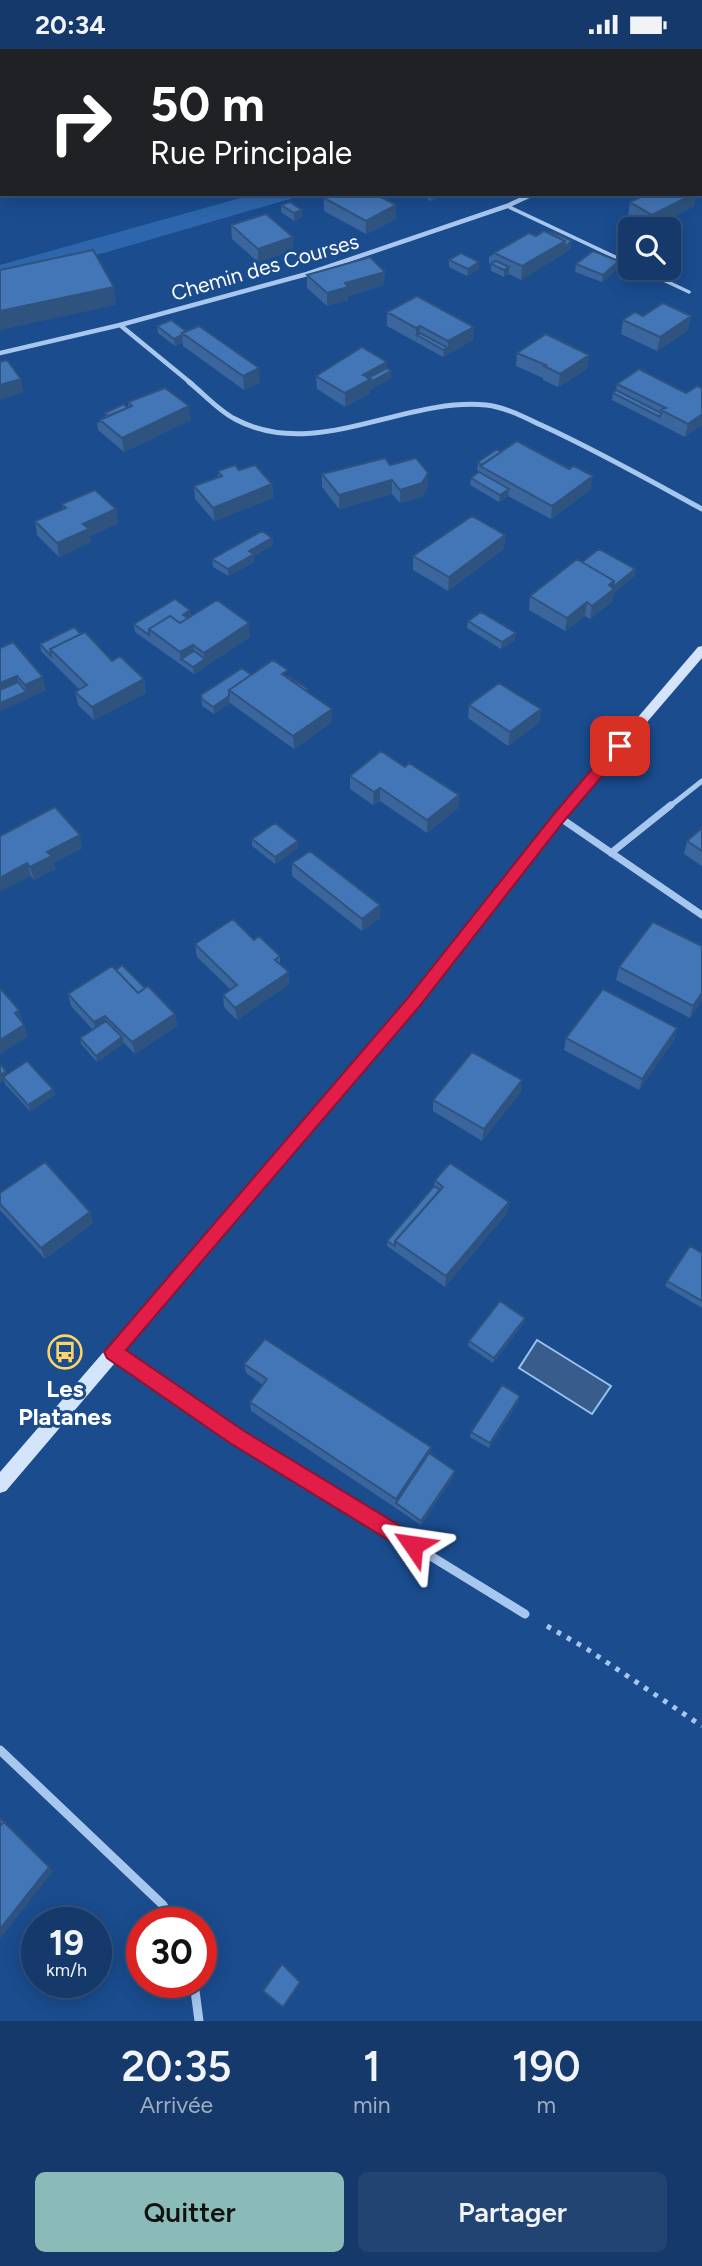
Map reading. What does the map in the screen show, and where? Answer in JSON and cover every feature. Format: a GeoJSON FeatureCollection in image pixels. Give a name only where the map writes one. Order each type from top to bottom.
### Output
{"type":"FeatureCollection","features":[{"type":"Feature","properties":{"kind":"street","name":"Chemin des Courses"},"geometry":{"type":"LineString","coordinates":[[0,353],[120,325],[307,274],[507,206],[529,196]]}},
{"type":"Feature","properties":{"kind":"street"},"geometry":{"type":"LineString","coordinates":[[120,325],[234,419],[261,429],[318,433],[435,406],[487,405],[510,411],[568,437],[702,509]]}},
{"type":"Feature","properties":{"kind":"street"},"geometry":{"type":"LineString","coordinates":[[0,1485],[412,1004],[559,817],[702,650]]}},
{"type":"Feature","properties":{"kind":"street"},"geometry":{"type":"LineString","coordinates":[[611,853],[702,781]]}},
{"type":"Feature","properties":{"kind":"street"},"geometry":{"type":"LineString","coordinates":[[559,817],[702,915]]}},
{"type":"Feature","properties":{"kind":"street"},"geometry":{"type":"LineString","coordinates":[[114,1352],[237,1437],[525,1614]]}},
{"type":"Feature","properties":{"kind":"street"},"geometry":{"type":"LineString","coordinates":[[0,1750],[164,1907]]}},
{"type":"Feature","properties":{"kind":"street"},"geometry":{"type":"LineString","coordinates":[[196,1998],[200,2021]]}},
{"type":"Feature","properties":{"kind":"lane"},"geometry":{"type":"LineString","coordinates":[[507,206],[618,258]]}},
{"type":"Feature","properties":{"kind":"lane"},"geometry":{"type":"LineString","coordinates":[[664,280],[690,292]]}},
{"type":"Feature","properties":{"kind":"path"},"geometry":{"type":"LineString","coordinates":[[525,1614],[587,1649],[702,1726]]}},
{"type":"Feature","properties":{"kind":"shaded area"},"geometry":{"type":"Polygon","coordinates":[[[248,196],[300,196],[104,253],[0,276],[0,265],[248,196]]]}},
{"type":"Feature","properties":{"kind":"shaded area"},"geometry":{"type":"Polygon","coordinates":[[[537,1340],[611,1386],[592,1414],[519,1368],[537,1340]]]}},
{"type":"Feature","properties":{"kind":"building"},"geometry":{"type":"Polygon","coordinates":[[[379,196],[396,205],[366,221],[324,198],[379,196]]]}},
{"type":"Feature","properties":{"kind":"building"},"geometry":{"type":"Polygon","coordinates":[[[643,196],[690,196],[652,215],[630,202],[643,196]]]}},
{"type":"Feature","properties":{"kind":"building"},"geometry":{"type":"Polygon","coordinates":[[[290,202],[302,210],[294,213],[281,205],[290,202]]]}},
{"type":"Feature","properties":{"kind":"building"},"geometry":{"type":"Polygon","coordinates":[[[266,214],[293,237],[258,249],[231,225],[266,214]]]}},
{"type":"Feature","properties":{"kind":"building"},"geometry":{"type":"Polygon","coordinates":[[[544,231],[565,241],[522,266],[494,253],[529,233],[536,236],[544,231]]]}},
{"type":"Feature","properties":{"kind":"building"},"geometry":{"type":"Polygon","coordinates":[[[550,233],[572,241],[564,247],[565,241],[550,233]]]}},
{"type":"Feature","properties":{"kind":"building"},"geometry":{"type":"Polygon","coordinates":[[[93,250],[114,287],[0,311],[0,270],[93,250]]]}},
{"type":"Feature","properties":{"kind":"building"},"geometry":{"type":"Polygon","coordinates":[[[593,251],[618,261],[603,275],[576,264],[593,251]]]}},
{"type":"Feature","properties":{"kind":"building"},"geometry":{"type":"Polygon","coordinates":[[[461,253],[479,262],[468,269],[449,260],[461,253]]]}},
{"type":"Feature","properties":{"kind":"building"},"geometry":{"type":"Polygon","coordinates":[[[370,257],[385,272],[345,283],[348,287],[327,293],[307,275],[370,257]]]}},
{"type":"Feature","properties":{"kind":"building"},"geometry":{"type":"Polygon","coordinates":[[[496,261],[509,267],[504,270],[491,264],[496,261]]]}},
{"type":"Feature","properties":{"kind":"building"},"geometry":{"type":"Polygon","coordinates":[[[417,296],[474,327],[448,341],[387,312],[417,296]]]}},
{"type":"Feature","properties":{"kind":"building"},"geometry":{"type":"Polygon","coordinates":[[[663,303],[691,316],[660,337],[623,320],[635,312],[643,316],[663,303]]]}},
{"type":"Feature","properties":{"kind":"building"},"geometry":{"type":"Polygon","coordinates":[[[171,320],[186,331],[174,339],[157,326],[171,320]]]}},
{"type":"Feature","properties":{"kind":"building"},"geometry":{"type":"Polygon","coordinates":[[[199,326],[259,368],[243,376],[182,333],[199,326]]]}},
{"type":"Feature","properties":{"kind":"building"},"geometry":{"type":"Polygon","coordinates":[[[420,333],[448,348],[444,350],[417,335],[420,333]]]}},
{"type":"Feature","properties":{"kind":"building"},"geometry":{"type":"Polygon","coordinates":[[[546,334],[589,355],[560,374],[517,353],[546,334]]]}},
{"type":"Feature","properties":{"kind":"building"},"geometry":{"type":"Polygon","coordinates":[[[362,347],[387,362],[363,375],[371,379],[345,393],[316,376],[362,347]]]}},
{"type":"Feature","properties":{"kind":"building"},"geometry":{"type":"Polygon","coordinates":[[[7,360],[21,379],[0,385],[0,362],[7,360]]]}},
{"type":"Feature","properties":{"kind":"building"},"geometry":{"type":"Polygon","coordinates":[[[387,368],[391,371],[371,382],[368,378],[387,368]]]}},
{"type":"Feature","properties":{"kind":"building"},"geometry":{"type":"Polygon","coordinates":[[[639,369],[686,393],[697,386],[702,388],[702,414],[688,424],[661,410],[666,408],[617,384],[639,369]]]}},
{"type":"Feature","properties":{"kind":"building"},"geometry":{"type":"Polygon","coordinates":[[[165,388],[189,406],[122,438],[100,420],[132,406],[128,402],[165,388]]]}},
{"type":"Feature","properties":{"kind":"building"},"geometry":{"type":"Polygon","coordinates":[[[616,390],[661,413],[660,417],[613,393],[616,390]]]}},
{"type":"Feature","properties":{"kind":"building"},"geometry":{"type":"Polygon","coordinates":[[[124,404],[127,408],[108,416],[105,413],[124,404]]]}},
{"type":"Feature","properties":{"kind":"building"},"geometry":{"type":"Polygon","coordinates":[[[517,441],[569,469],[574,466],[593,476],[552,506],[480,466],[517,441]]]}},
{"type":"Feature","properties":{"kind":"building"},"geometry":{"type":"Polygon","coordinates":[[[497,449],[501,452],[482,465],[478,462],[497,449]]]}},
{"type":"Feature","properties":{"kind":"building"},"geometry":{"type":"Polygon","coordinates":[[[385,458],[390,465],[416,458],[428,473],[422,483],[400,490],[392,480],[339,495],[322,474],[385,458]]]}},
{"type":"Feature","properties":{"kind":"building"},"geometry":{"type":"Polygon","coordinates":[[[235,465],[239,470],[255,465],[272,484],[213,508],[194,486],[222,476],[218,471],[235,465]]]}},
{"type":"Feature","properties":{"kind":"building"},"geometry":{"type":"Polygon","coordinates":[[[479,472],[509,489],[500,495],[471,478],[479,472]]]}},
{"type":"Feature","properties":{"kind":"building"},"geometry":{"type":"Polygon","coordinates":[[[95,490],[116,509],[83,524],[89,529],[57,543],[35,521],[66,508],[62,504],[95,490]]]}},
{"type":"Feature","properties":{"kind":"building"},"geometry":{"type":"Polygon","coordinates":[[[472,516],[505,535],[449,577],[413,556],[472,516]]]}},
{"type":"Feature","properties":{"kind":"building"},"geometry":{"type":"Polygon","coordinates":[[[262,531],[272,538],[249,551],[254,554],[228,569],[212,559],[262,531]]]}},
{"type":"Feature","properties":{"kind":"building"},"geometry":{"type":"Polygon","coordinates":[[[599,549],[635,569],[613,587],[614,581],[582,562],[599,549]]]}},
{"type":"Feature","properties":{"kind":"building"},"geometry":{"type":"Polygon","coordinates":[[[577,559],[614,581],[609,585],[614,589],[592,606],[587,602],[567,618],[530,596],[577,559]]]}},
{"type":"Feature","properties":{"kind":"building"},"geometry":{"type":"Polygon","coordinates":[[[175,599],[190,610],[183,615],[188,618],[180,623],[170,616],[149,629],[149,635],[134,624],[175,599]]]}},
{"type":"Feature","properties":{"kind":"building"},"geometry":{"type":"Polygon","coordinates":[[[217,600],[249,623],[204,653],[193,645],[180,652],[149,629],[170,616],[180,623],[217,600]]]}},
{"type":"Feature","properties":{"kind":"building"},"geometry":{"type":"Polygon","coordinates":[[[481,612],[516,633],[502,642],[468,621],[481,612]]]}},
{"type":"Feature","properties":{"kind":"building"},"geometry":{"type":"Polygon","coordinates":[[[74,627],[81,634],[50,649],[51,656],[40,644],[74,627]]]}},
{"type":"Feature","properties":{"kind":"building"},"geometry":{"type":"Polygon","coordinates":[[[85,632],[112,661],[120,656],[144,679],[92,707],[75,692],[87,685],[50,649],[85,632]]]}},
{"type":"Feature","properties":{"kind":"building"},"geometry":{"type":"Polygon","coordinates":[[[13,642],[43,677],[25,685],[17,676],[0,683],[0,648],[13,642]]]}},
{"type":"Feature","properties":{"kind":"building"},"geometry":{"type":"Polygon","coordinates":[[[194,651],[205,659],[193,667],[181,659],[194,651]]]}},
{"type":"Feature","properties":{"kind":"building"},"geometry":{"type":"Polygon","coordinates":[[[273,660],[288,670],[282,674],[332,709],[293,736],[229,690],[273,660]]]}},
{"type":"Feature","properties":{"kind":"building"},"geometry":{"type":"Polygon","coordinates":[[[242,668],[251,675],[229,690],[229,696],[213,707],[202,699],[201,695],[242,668]]]}},
{"type":"Feature","properties":{"kind":"building"},"geometry":{"type":"Polygon","coordinates":[[[288,676],[308,689],[306,691],[288,676]]]}},
{"type":"Feature","properties":{"kind":"building"},"geometry":{"type":"Polygon","coordinates":[[[18,682],[26,692],[0,703],[0,690],[18,682]]]}},
{"type":"Feature","properties":{"kind":"building"},"geometry":{"type":"Polygon","coordinates":[[[499,683],[541,709],[510,732],[469,705],[499,683]]]}},
{"type":"Feature","properties":{"kind":"building"},"geometry":{"type":"Polygon","coordinates":[[[381,751],[405,767],[409,763],[459,795],[427,820],[380,788],[374,792],[350,776],[381,751]]]}},
{"type":"Feature","properties":{"kind":"building"},"geometry":{"type":"Polygon","coordinates":[[[55,807],[80,835],[47,852],[52,856],[30,867],[27,863],[0,878],[0,836],[55,807]]]}},
{"type":"Feature","properties":{"kind":"building"},"geometry":{"type":"Polygon","coordinates":[[[275,823],[298,841],[275,857],[252,839],[275,823]]]}},
{"type":"Feature","properties":{"kind":"building"},"geometry":{"type":"Polygon","coordinates":[[[702,828],[702,851],[687,841],[702,828]]]}},
{"type":"Feature","properties":{"kind":"building"},"geometry":{"type":"Polygon","coordinates":[[[310,851],[380,905],[362,919],[292,863],[310,851]]]}},
{"type":"Feature","properties":{"kind":"building"},"geometry":{"type":"Polygon","coordinates":[[[233,919],[254,940],[259,936],[280,956],[275,960],[289,972],[235,1008],[223,995],[237,985],[195,944],[233,919]]]}},
{"type":"Feature","properties":{"kind":"building"},"geometry":{"type":"Polygon","coordinates":[[[653,922],[702,946],[702,993],[693,1006],[619,967],[653,922]]]}},
{"type":"Feature","properties":{"kind":"building"},"geometry":{"type":"Polygon","coordinates":[[[122,965],[145,988],[138,993],[116,970],[122,965]]]}},
{"type":"Feature","properties":{"kind":"building"},"geometry":{"type":"Polygon","coordinates":[[[112,966],[138,993],[148,986],[175,1014],[132,1042],[105,1016],[94,1022],[68,994],[112,966]]]}},
{"type":"Feature","properties":{"kind":"building"},"geometry":{"type":"Polygon","coordinates":[[[0,988],[19,1010],[15,1013],[24,1025],[0,1040],[0,988]]]}},
{"type":"Feature","properties":{"kind":"building"},"geometry":{"type":"Polygon","coordinates":[[[603,989],[677,1028],[642,1079],[566,1038],[603,989]]]}},
{"type":"Feature","properties":{"kind":"building"},"geometry":{"type":"Polygon","coordinates":[[[106,1021],[122,1037],[96,1056],[80,1038],[106,1021]]]}},
{"type":"Feature","properties":{"kind":"building"},"geometry":{"type":"Polygon","coordinates":[[[472,1052],[522,1080],[484,1129],[433,1100],[472,1052]]]}},
{"type":"Feature","properties":{"kind":"building"},"geometry":{"type":"Polygon","coordinates":[[[27,1061],[53,1089],[28,1105],[3,1077],[27,1061]]]}},
{"type":"Feature","properties":{"kind":"building"},"geometry":{"type":"Polygon","coordinates":[[[0,1064],[6,1071],[0,1075],[0,1064]]]}},
{"type":"Feature","properties":{"kind":"building"},"geometry":{"type":"Polygon","coordinates":[[[45,1162],[90,1212],[41,1248],[0,1204],[0,1193],[45,1162]]]}},
{"type":"Feature","properties":{"kind":"building"},"geometry":{"type":"Polygon","coordinates":[[[450,1163],[509,1202],[446,1276],[395,1241],[443,1187],[435,1180],[450,1163]]]}},
{"type":"Feature","properties":{"kind":"building"},"geometry":{"type":"Polygon","coordinates":[[[434,1186],[440,1190],[395,1241],[395,1246],[387,1241],[434,1186]]]}},
{"type":"Feature","properties":{"kind":"building"},"geometry":{"type":"Polygon","coordinates":[[[690,1246],[702,1253],[702,1301],[667,1281],[690,1246]]]}},
{"type":"Feature","properties":{"kind":"building"},"geometry":{"type":"Polygon","coordinates":[[[500,1301],[525,1318],[494,1358],[469,1341],[500,1301]]]}},
{"type":"Feature","properties":{"kind":"building"},"geometry":{"type":"Polygon","coordinates":[[[265,1339],[431,1447],[396,1499],[250,1402],[267,1379],[244,1364],[265,1339]]]}},
{"type":"Feature","properties":{"kind":"building"},"geometry":{"type":"Polygon","coordinates":[[[502,1385],[520,1396],[490,1443],[471,1432],[502,1385]]]}},
{"type":"Feature","properties":{"kind":"building"},"geometry":{"type":"Polygon","coordinates":[[[429,1453],[455,1471],[421,1521],[396,1503],[429,1453]]]}},
{"type":"Feature","properties":{"kind":"building"},"geometry":{"type":"Polygon","coordinates":[[[4,1822],[49,1867],[0,1929],[0,1826],[4,1822]]]}},
{"type":"Feature","properties":{"kind":"building"},"geometry":{"type":"Polygon","coordinates":[[[282,1964],[300,1982],[283,2007],[263,1991],[282,1964]]]}},
{"type":"Feature","properties":{"kind":"place","name":"Les Platanes"},"geometry":{"type":"Point","coordinates":[65,1352]}},
{"type":"Feature","properties":{"kind":"route"},"geometry":{"type":"LineString","coordinates":[[413,1545],[237,1437],[114,1352],[412,1004],[559,817],[620,746]]}}]}
